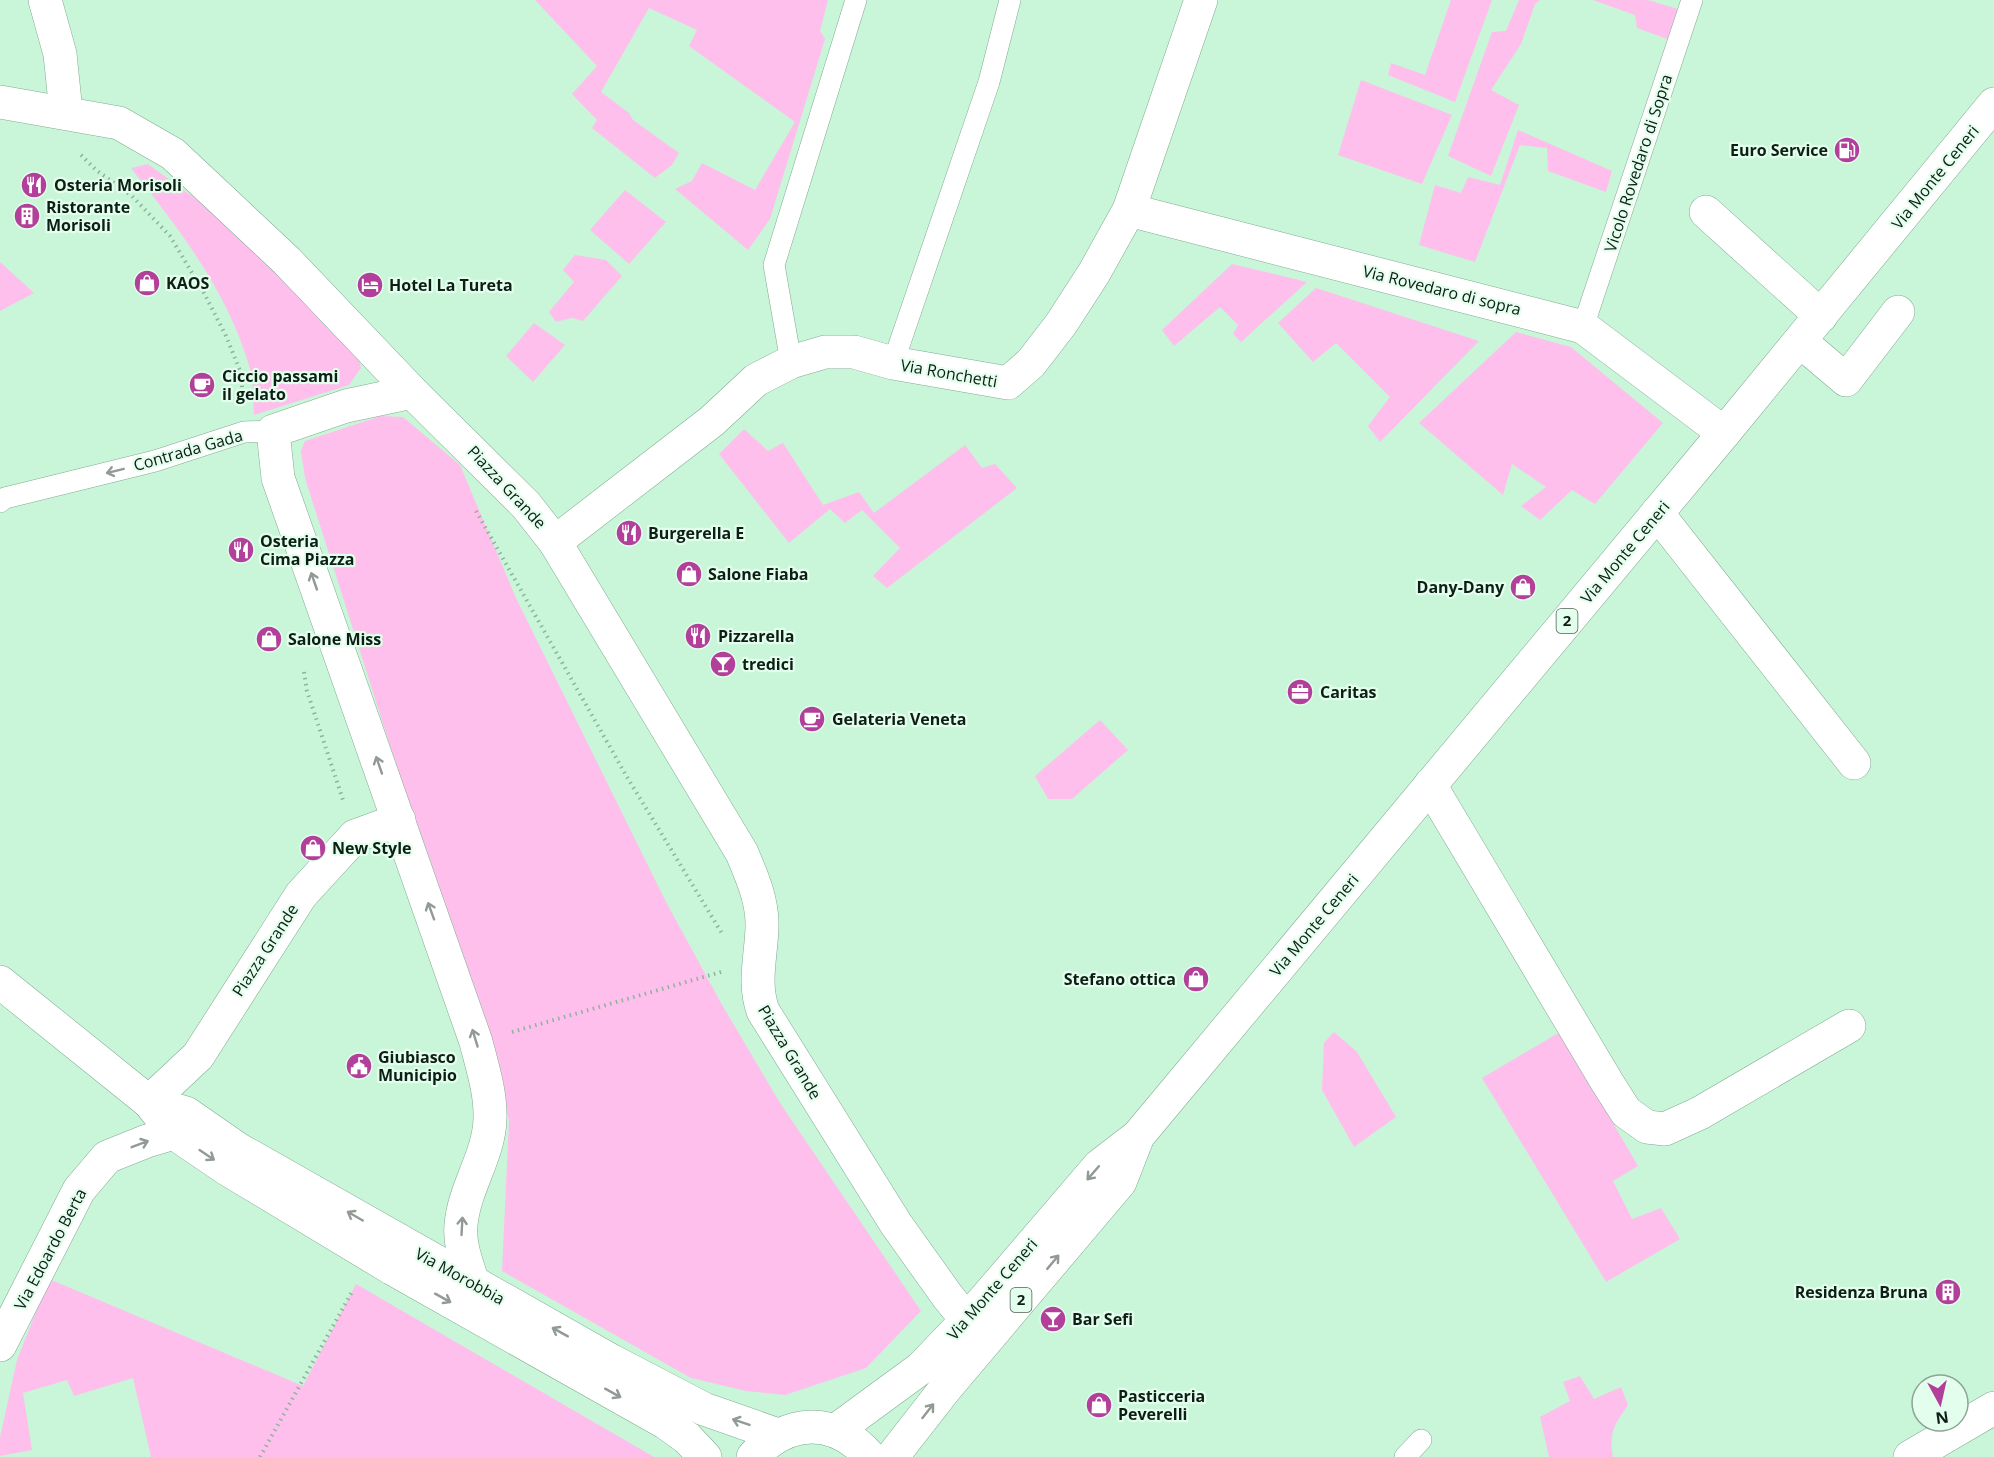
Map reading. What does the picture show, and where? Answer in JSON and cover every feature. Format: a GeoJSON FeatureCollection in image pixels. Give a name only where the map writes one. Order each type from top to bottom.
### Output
{"type":"FeatureCollection","features":[{"type":"Feature","properties":{"kind":"street"},"geometry":{"type":"LineString","coordinates":[[45,0],[60,54],[66,112]]}},
{"type":"Feature","properties":{"kind":"street","name":"Via Ronchetti"},"geometry":{"type":"LineString","coordinates":[[555,542],[712,421],[756,380],[791,362],[825,352],[854,352],[892,363],[1008,383],[1031,363],[1060,324],[1094,273],[1129,210],[1201,0]]}},
{"type":"Feature","properties":{"kind":"street","name":"Piazza Grande"},"geometry":{"type":"LineString","coordinates":[[0,102],[119,123],[173,154],[287,261],[412,392],[526,505],[555,542],[742,853],[758,890],[763,926],[757,985],[758,998],[763,1011],[896,1224],[967,1320]]}},
{"type":"Feature","properties":{"kind":"street","name":"Via Monte Ceneri"},"geometry":{"type":"LineString","coordinates":[[835,1431],[921,1368],[967,1320],[1099,1166],[1138,1136],[1724,433],[1994,104]]}},
{"type":"Feature","properties":{"kind":"street","name":"Via Rovedaro di sopra"},"geometry":{"type":"LineString","coordinates":[[1129,210],[1583,327],[1724,433]]}},
{"type":"Feature","properties":{"kind":"street"},"geometry":{"type":"LineString","coordinates":[[1706,213],[1821,316]]}},
{"type":"Feature","properties":{"kind":"street"},"geometry":{"type":"LineString","coordinates":[[1800,341],[1846,380],[1898,312]]}},
{"type":"Feature","properties":{"kind":"street","name":"Contrada Gada"},"geometry":{"type":"LineString","coordinates":[[258,432],[346,406],[412,392]]}},
{"type":"Feature","properties":{"kind":"street"},"geometry":{"type":"LineString","coordinates":[[258,432],[278,478],[476,1042],[487,1087],[490,1118],[486,1146],[465,1205],[461,1225],[463,1251],[473,1283]]}},
{"type":"Feature","properties":{"kind":"street"},"geometry":{"type":"LineString","coordinates":[[1657,513],[1854,763]]}},
{"type":"Feature","properties":{"kind":"street"},"geometry":{"type":"LineString","coordinates":[[1431,785],[1626,1112],[1647,1127],[1665,1129],[1700,1113],[1850,1026]]}},
{"type":"Feature","properties":{"kind":"street","name":"Piazza Grande"},"geometry":{"type":"LineString","coordinates":[[149,1102],[198,1056],[301,895],[355,836],[399,820]]}},
{"type":"Feature","properties":{"kind":"street","name":"Via Morobbia"},"geometry":{"type":"LineString","coordinates":[[0,982],[149,1102],[174,1133],[227,1169],[372,1257],[666,1423],[687,1438],[705,1457]]}},
{"type":"Feature","properties":{"kind":"street","name":"Via Morobbia"},"geometry":{"type":"LineString","coordinates":[[149,1102],[186,1113],[238,1149],[612,1361],[704,1409],[778,1435]]}},
{"type":"Feature","properties":{"kind":"street","name":"Via Edoardo Berta"},"geometry":{"type":"LineString","coordinates":[[0,1345],[79,1190],[107,1157],[174,1133]]}},
{"type":"Feature","properties":{"kind":"street","name":"Via Monte Ceneri"},"geometry":{"type":"LineString","coordinates":[[892,1457],[945,1389],[1120,1182],[1138,1136]]}},
{"type":"Feature","properties":{"kind":"street"},"geometry":{"type":"LineString","coordinates":[[1910,1457],[1994,1408]]}},
{"type":"Feature","properties":{"kind":"street"},"geometry":{"type":"LineString","coordinates":[[753,1457],[763,1445],[778,1435],[796,1428],[816,1426],[849,1438],[870,1457]]}},
{"type":"Feature","properties":{"kind":"lane"},"geometry":{"type":"LineString","coordinates":[[791,362],[774,264],[856,0]]}},
{"type":"Feature","properties":{"kind":"lane"},"geometry":{"type":"LineString","coordinates":[[892,363],[989,82],[1010,0]]}},
{"type":"Feature","properties":{"kind":"lane","name":"Vicolo Rovedaro di Sopra"},"geometry":{"type":"LineString","coordinates":[[1583,327],[1692,0]]}},
{"type":"Feature","properties":{"kind":"lane","name":"Contrada Gada"},"geometry":{"type":"LineString","coordinates":[[0,502],[5,498],[155,461],[258,432]]}},
{"type":"Feature","properties":{"kind":"lane"},"geometry":{"type":"LineString","coordinates":[[1405,1457],[1421,1440]]}},
{"type":"Feature","properties":{"kind":"path"},"geometry":{"type":"LineString","coordinates":[[66,112],[72,141],[84,159],[132,196],[156,219],[179,250],[226,336],[241,373],[258,432]]}},
{"type":"Feature","properties":{"kind":"path"},"geometry":{"type":"LineString","coordinates":[[471,503],[627,777],[724,937]]}},
{"type":"Feature","properties":{"kind":"path"},"geometry":{"type":"LineString","coordinates":[[476,1042],[742,966],[757,985]]}},
{"type":"Feature","properties":{"kind":"path"},"geometry":{"type":"LineString","coordinates":[[260,1457],[372,1257]]}},
{"type":"Feature","properties":{"kind":"shaded area"},"geometry":{"type":"Polygon","coordinates":[[[535,0],[828,0],[820,31],[825,39],[770,219],[748,250],[675,189],[692,181],[702,163],[755,190],[795,122],[689,46],[697,30],[649,8],[601,92],[629,113],[633,120],[679,153],[672,165],[655,178],[592,128],[597,120],[572,94],[597,66],[535,0]]]}},
{"type":"Feature","properties":{"kind":"shaded area"},"geometry":{"type":"Polygon","coordinates":[[[1451,0],[1492,0],[1455,102],[1388,75],[1391,63],[1425,75],[1451,0]]]}},
{"type":"Feature","properties":{"kind":"shaded area"},"geometry":{"type":"Polygon","coordinates":[[[1519,0],[1540,0],[1535,4],[1521,44],[1491,90],[1519,105],[1491,176],[1448,156],[1492,32],[1506,31],[1519,0]]]}},
{"type":"Feature","properties":{"kind":"shaded area"},"geometry":{"type":"Polygon","coordinates":[[[1593,0],[1648,0],[1681,10],[1670,40],[1637,28],[1635,15],[1593,0]]]}},
{"type":"Feature","properties":{"kind":"shaded area"},"geometry":{"type":"Polygon","coordinates":[[[1361,80],[1452,115],[1422,184],[1338,155],[1361,80]]]}},
{"type":"Feature","properties":{"kind":"shaded area"},"geometry":{"type":"Polygon","coordinates":[[[1518,130],[1612,171],[1606,192],[1548,171],[1547,148],[1520,145],[1475,262],[1419,245],[1435,185],[1461,193],[1468,177],[1500,185],[1518,130]]]}},
{"type":"Feature","properties":{"kind":"shaded area"},"geometry":{"type":"Polygon","coordinates":[[[148,164],[237,229],[357,350],[361,368],[349,385],[254,415],[250,369],[229,314],[201,263],[131,168],[148,164]]]}},
{"type":"Feature","properties":{"kind":"shaded area"},"geometry":{"type":"Polygon","coordinates":[[[625,190],[666,222],[629,264],[590,230],[625,190]]]}},
{"type":"Feature","properties":{"kind":"shaded area"},"geometry":{"type":"Polygon","coordinates":[[[575,255],[606,260],[622,276],[583,321],[572,318],[556,322],[549,312],[574,282],[563,270],[575,255]]]}},
{"type":"Feature","properties":{"kind":"shaded area"},"geometry":{"type":"Polygon","coordinates":[[[0,262],[34,293],[0,311],[0,262]]]}},
{"type":"Feature","properties":{"kind":"shaded area"},"geometry":{"type":"Polygon","coordinates":[[[1232,264],[1307,282],[1241,342],[1233,334],[1238,325],[1220,307],[1174,346],[1162,330],[1232,264]]]}},
{"type":"Feature","properties":{"kind":"shaded area"},"geometry":{"type":"Polygon","coordinates":[[[1316,288],[1479,341],[1380,442],[1368,426],[1390,397],[1336,343],[1313,362],[1278,323],[1316,288]]]}},
{"type":"Feature","properties":{"kind":"shaded area"},"geometry":{"type":"Polygon","coordinates":[[[534,323],[565,345],[533,382],[506,356],[534,323]]]}},
{"type":"Feature","properties":{"kind":"shaded area"},"geometry":{"type":"Polygon","coordinates":[[[1516,332],[1571,347],[1663,423],[1595,504],[1572,490],[1540,520],[1521,506],[1546,487],[1512,464],[1503,495],[1419,423],[1516,332]]]}},
{"type":"Feature","properties":{"kind":"shaded area"},"geometry":{"type":"Polygon","coordinates":[[[381,416],[403,417],[460,465],[516,598],[665,900],[721,1003],[780,1103],[921,1311],[866,1368],[785,1395],[746,1391],[691,1378],[502,1271],[509,1120],[305,478],[301,451],[305,441],[381,416]]]}},
{"type":"Feature","properties":{"kind":"shaded area"},"geometry":{"type":"Polygon","coordinates":[[[744,429],[768,451],[783,443],[823,505],[859,492],[874,513],[965,445],[982,468],[995,464],[1017,488],[887,588],[873,576],[900,548],[862,510],[845,523],[830,509],[789,543],[719,454],[744,429]]]}},
{"type":"Feature","properties":{"kind":"shaded area"},"geometry":{"type":"Polygon","coordinates":[[[1100,720],[1128,750],[1072,799],[1048,799],[1035,776],[1100,720]]]}},
{"type":"Feature","properties":{"kind":"shaded area"},"geometry":{"type":"Polygon","coordinates":[[[1334,1032],[1357,1052],[1396,1117],[1354,1147],[1322,1090],[1324,1043],[1334,1032]]]}},
{"type":"Feature","properties":{"kind":"shaded area"},"geometry":{"type":"Polygon","coordinates":[[[1560,1032],[1638,1166],[1613,1181],[1632,1219],[1661,1208],[1680,1239],[1606,1282],[1482,1078],[1560,1032]]]}},
{"type":"Feature","properties":{"kind":"shaded area"},"geometry":{"type":"Polygon","coordinates":[[[49,1279],[303,1386],[356,1284],[654,1457],[151,1457],[133,1378],[74,1396],[67,1380],[23,1393],[32,1450],[0,1456],[0,1437],[17,1360],[49,1279]]]}},
{"type":"Feature","properties":{"kind":"shaded area"},"geometry":{"type":"Polygon","coordinates":[[[1580,1376],[1594,1399],[1621,1387],[1628,1405],[1619,1418],[1612,1435],[1613,1457],[1549,1457],[1540,1417],[1570,1401],[1563,1382],[1580,1376]]]}},
{"type":"Feature","properties":{"kind":"place","name":"Euro Service"},"geometry":{"type":"Point","coordinates":[1847,150]}},
{"type":"Feature","properties":{"kind":"place","name":"Osteria Morisoli"},"geometry":{"type":"Point","coordinates":[34,185]}},
{"type":"Feature","properties":{"kind":"place","name":"Ristorante Morisoli"},"geometry":{"type":"Point","coordinates":[27,216]}},
{"type":"Feature","properties":{"kind":"place","name":"KAOS"},"geometry":{"type":"Point","coordinates":[147,283]}},
{"type":"Feature","properties":{"kind":"place","name":"Hotel La Tureta"},"geometry":{"type":"Point","coordinates":[370,285]}},
{"type":"Feature","properties":{"kind":"place","name":"Ciccio passami il gelato"},"geometry":{"type":"Point","coordinates":[202,385]}},
{"type":"Feature","properties":{"kind":"place","name":"Burgerella E"},"geometry":{"type":"Point","coordinates":[629,533]}},
{"type":"Feature","properties":{"kind":"place","name":"Osteria Cima Piazza"},"geometry":{"type":"Point","coordinates":[241,550]}},
{"type":"Feature","properties":{"kind":"place","name":"Salone Fiaba"},"geometry":{"type":"Point","coordinates":[689,574]}},
{"type":"Feature","properties":{"kind":"place","name":"Dany-Dany"},"geometry":{"type":"Point","coordinates":[1523,587]}},
{"type":"Feature","properties":{"kind":"place","name":"Pizzarella"},"geometry":{"type":"Point","coordinates":[698,636]}},
{"type":"Feature","properties":{"kind":"place","name":"Salone Miss"},"geometry":{"type":"Point","coordinates":[269,639]}},
{"type":"Feature","properties":{"kind":"place","name":"tredici"},"geometry":{"type":"Point","coordinates":[723,664]}},
{"type":"Feature","properties":{"kind":"place","name":"Caritas"},"geometry":{"type":"Point","coordinates":[1300,692]}},
{"type":"Feature","properties":{"kind":"place","name":"Gelateria Veneta"},"geometry":{"type":"Point","coordinates":[812,719]}},
{"type":"Feature","properties":{"kind":"place","name":"New Style"},"geometry":{"type":"Point","coordinates":[313,848]}},
{"type":"Feature","properties":{"kind":"place","name":"Stefano ottica"},"geometry":{"type":"Point","coordinates":[1196,979]}},
{"type":"Feature","properties":{"kind":"place","name":"Giubiasco Municipio"},"geometry":{"type":"Point","coordinates":[359,1066]}},
{"type":"Feature","properties":{"kind":"place","name":"Residenza Bruna"},"geometry":{"type":"Point","coordinates":[1948,1292]}},
{"type":"Feature","properties":{"kind":"place","name":"Bar Sefi"},"geometry":{"type":"Point","coordinates":[1053,1319]}},
{"type":"Feature","properties":{"kind":"place","name":"Pasticceria Peverelli"},"geometry":{"type":"Point","coordinates":[1099,1405]}}]}
